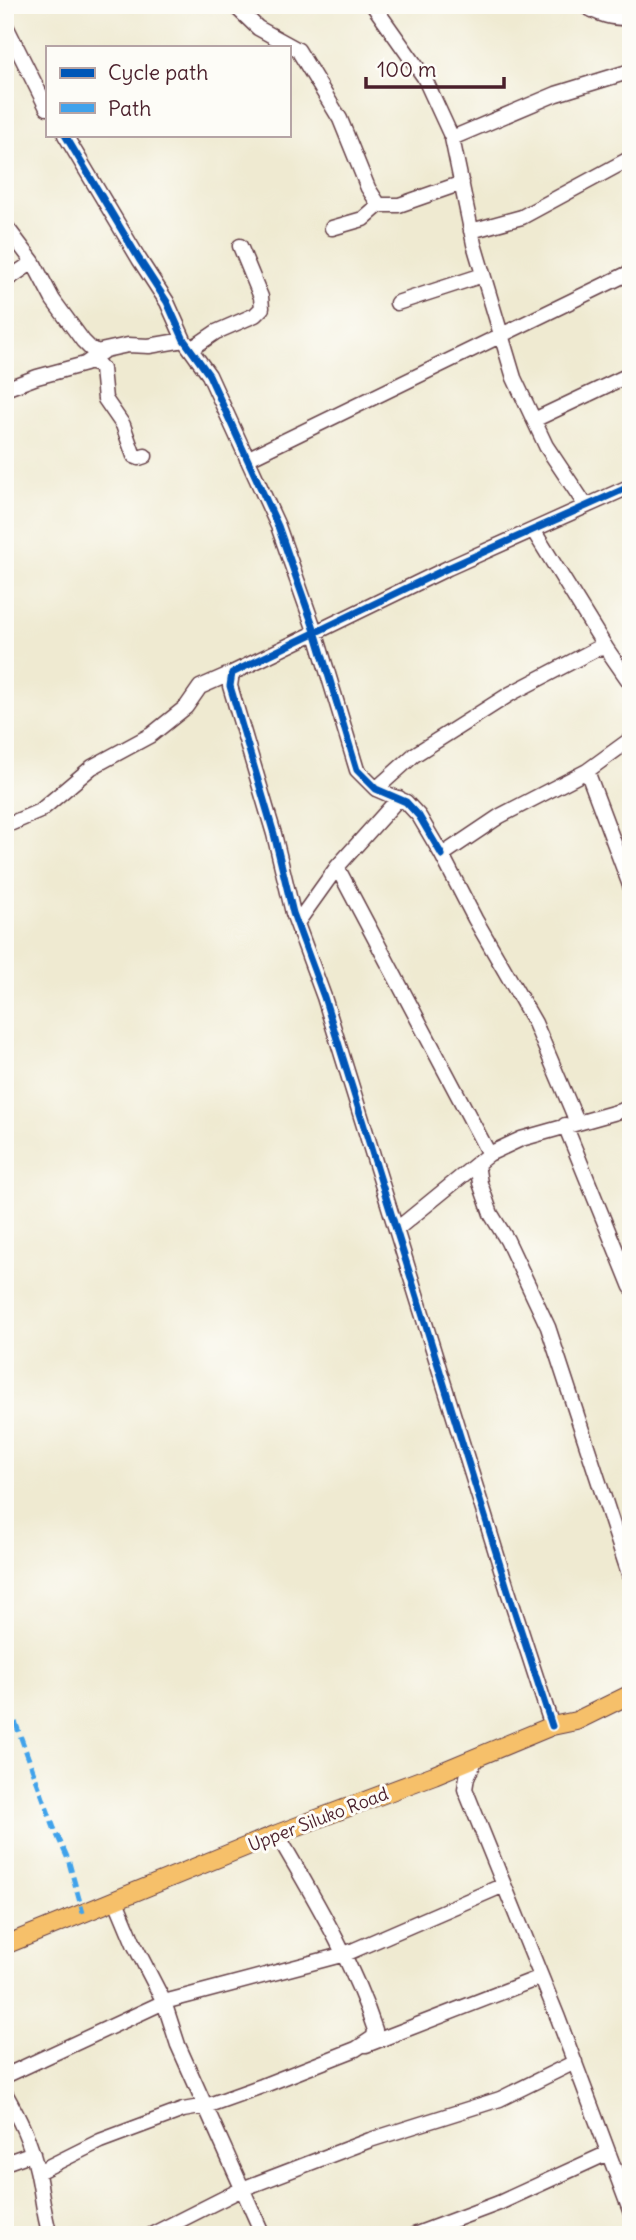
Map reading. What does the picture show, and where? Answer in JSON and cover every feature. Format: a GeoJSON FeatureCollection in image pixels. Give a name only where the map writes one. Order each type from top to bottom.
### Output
{"type":"FeatureCollection","features":[{"type":"Feature","properties":{"kind":"main road","name":"Upper Siluko Road"},"geometry":{"type":"LineString","coordinates":[[5,1945],[552,1726],[576,1721],[631,1694]]}},
{"type":"Feature","properties":{"kind":"street"},"geometry":{"type":"LineString","coordinates":[[234,5],[258,28],[298,50],[340,119],[368,188],[379,205]]}},
{"type":"Feature","properties":{"kind":"street"},"geometry":{"type":"LineString","coordinates":[[373,5],[424,77],[452,138],[471,231],[514,378],[546,446],[586,506]]}},
{"type":"Feature","properties":{"kind":"street"},"geometry":{"type":"LineString","coordinates":[[583,5],[607,17],[631,18]]}},
{"type":"Feature","properties":{"kind":"street"},"geometry":{"type":"LineString","coordinates":[[5,24],[46,106]]}},
{"type":"Feature","properties":{"kind":"street"},"geometry":{"type":"LineString","coordinates":[[452,138],[556,94],[631,71]]}},
{"type":"Feature","properties":{"kind":"street"},"geometry":{"type":"LineString","coordinates":[[66,136],[167,302],[187,344],[209,374],[278,526],[315,631],[357,770],[376,789],[406,802],[419,816],[536,1023],[631,1287]]}},
{"type":"Feature","properties":{"kind":"street"},"geometry":{"type":"LineString","coordinates":[[471,231],[522,218],[631,158]]}},
{"type":"Feature","properties":{"kind":"street"},"geometry":{"type":"LineString","coordinates":[[332,228],[363,219],[379,205],[398,205],[462,183]]}},
{"type":"Feature","properties":{"kind":"street"},"geometry":{"type":"LineString","coordinates":[[5,225],[33,262],[53,300],[83,341],[97,352],[128,345],[187,344],[255,315],[262,308],[261,297],[240,246]]}},
{"type":"Feature","properties":{"kind":"street"},"geometry":{"type":"LineString","coordinates":[[5,281],[33,262]]}},
{"type":"Feature","properties":{"kind":"street"},"geometry":{"type":"LineString","coordinates":[[247,459],[631,272]]}},
{"type":"Feature","properties":{"kind":"street"},"geometry":{"type":"LineString","coordinates":[[397,303],[483,275]]}},
{"type":"Feature","properties":{"kind":"street"},"geometry":{"type":"LineString","coordinates":[[5,390],[88,362],[106,350]]}},
{"type":"Feature","properties":{"kind":"street"},"geometry":{"type":"LineString","coordinates":[[88,362],[99,365],[102,369],[105,399],[123,425],[134,456],[145,456]]}},
{"type":"Feature","properties":{"kind":"street"},"geometry":{"type":"LineString","coordinates":[[534,420],[631,374]]}},
{"type":"Feature","properties":{"kind":"street"},"geometry":{"type":"LineString","coordinates":[[5,826],[40,811],[92,767],[151,735],[186,707],[200,687],[315,631],[631,486]]}},
{"type":"Feature","properties":{"kind":"street"},"geometry":{"type":"LineString","coordinates":[[533,530],[631,684]]}},
{"type":"Feature","properties":{"kind":"street"},"geometry":{"type":"LineString","coordinates":[[376,789],[414,755],[510,694],[576,658],[596,649],[606,648]]}},
{"type":"Feature","properties":{"kind":"street"},"geometry":{"type":"LineString","coordinates":[[232,673],[230,686],[297,923],[324,997],[552,1726]]}},
{"type":"Feature","properties":{"kind":"street"},"geometry":{"type":"LineString","coordinates":[[442,855],[450,847],[500,816],[587,771],[631,739]]}},
{"type":"Feature","properties":{"kind":"street"},"geometry":{"type":"LineString","coordinates":[[587,771],[631,888]]}},
{"type":"Feature","properties":{"kind":"street"},"geometry":{"type":"LineString","coordinates":[[297,923],[337,867],[398,798]]}},
{"type":"Feature","properties":{"kind":"street"},"geometry":{"type":"LineString","coordinates":[[337,867],[483,1159],[480,1183],[491,1214],[507,1240],[548,1326],[631,1580]]}},
{"type":"Feature","properties":{"kind":"street"},"geometry":{"type":"LineString","coordinates":[[397,1229],[483,1159],[522,1139],[631,1108]]}},
{"type":"Feature","properties":{"kind":"street"},"geometry":{"type":"LineString","coordinates":[[477,1757],[467,1777],[465,1789],[575,2062],[629,2205]]}},
{"type":"Feature","properties":{"kind":"street"},"geometry":{"type":"LineString","coordinates":[[434,1775],[450,1779],[465,1789]]}},
{"type":"Feature","properties":{"kind":"street"},"geometry":{"type":"LineString","coordinates":[[278,1834],[357,1979],[375,2030],[374,2037],[356,2049]]}},
{"type":"Feature","properties":{"kind":"street"},"geometry":{"type":"LineString","coordinates":[[5,2076],[164,2002],[345,1954],[504,1885]]}},
{"type":"Feature","properties":{"kind":"street"},"geometry":{"type":"LineString","coordinates":[[116,1901],[134,1944],[164,2002],[178,2045],[263,2235]]}},
{"type":"Feature","properties":{"kind":"street"},"geometry":{"type":"LineString","coordinates":[[38,2172],[100,2141],[183,2110],[206,2106],[541,1977]]}},
{"type":"Feature","properties":{"kind":"street"},"geometry":{"type":"LineString","coordinates":[[151,2235],[242,2189],[370,2140],[500,2099],[575,2062]]}},
{"type":"Feature","properties":{"kind":"street"},"geometry":{"type":"LineString","coordinates":[[5,2093],[24,2128],[33,2153],[44,2218],[50,2235]]}},
{"type":"Feature","properties":{"kind":"street"},"geometry":{"type":"LineString","coordinates":[[5,2163],[33,2153]]}},
{"type":"Feature","properties":{"kind":"street"},"geometry":{"type":"LineString","coordinates":[[414,2235],[499,2203],[608,2153]]}},
{"type":"Feature","properties":{"kind":"marked path"},"geometry":{"type":"LineString","coordinates":[[5,1694],[68,1859],[83,1913]]}},
{"type":"Feature","properties":{"kind":"cycle path"},"geometry":{"type":"LineString","coordinates":[[66,136],[167,302],[184,340],[209,375],[278,526],[315,631],[357,770],[376,789],[406,802],[419,816],[442,855]]}},
{"type":"Feature","properties":{"kind":"cycle path"},"geometry":{"type":"LineString","coordinates":[[552,1726],[324,997],[293,913],[274,834],[230,686],[232,673],[448,568],[631,486]]}}]}
